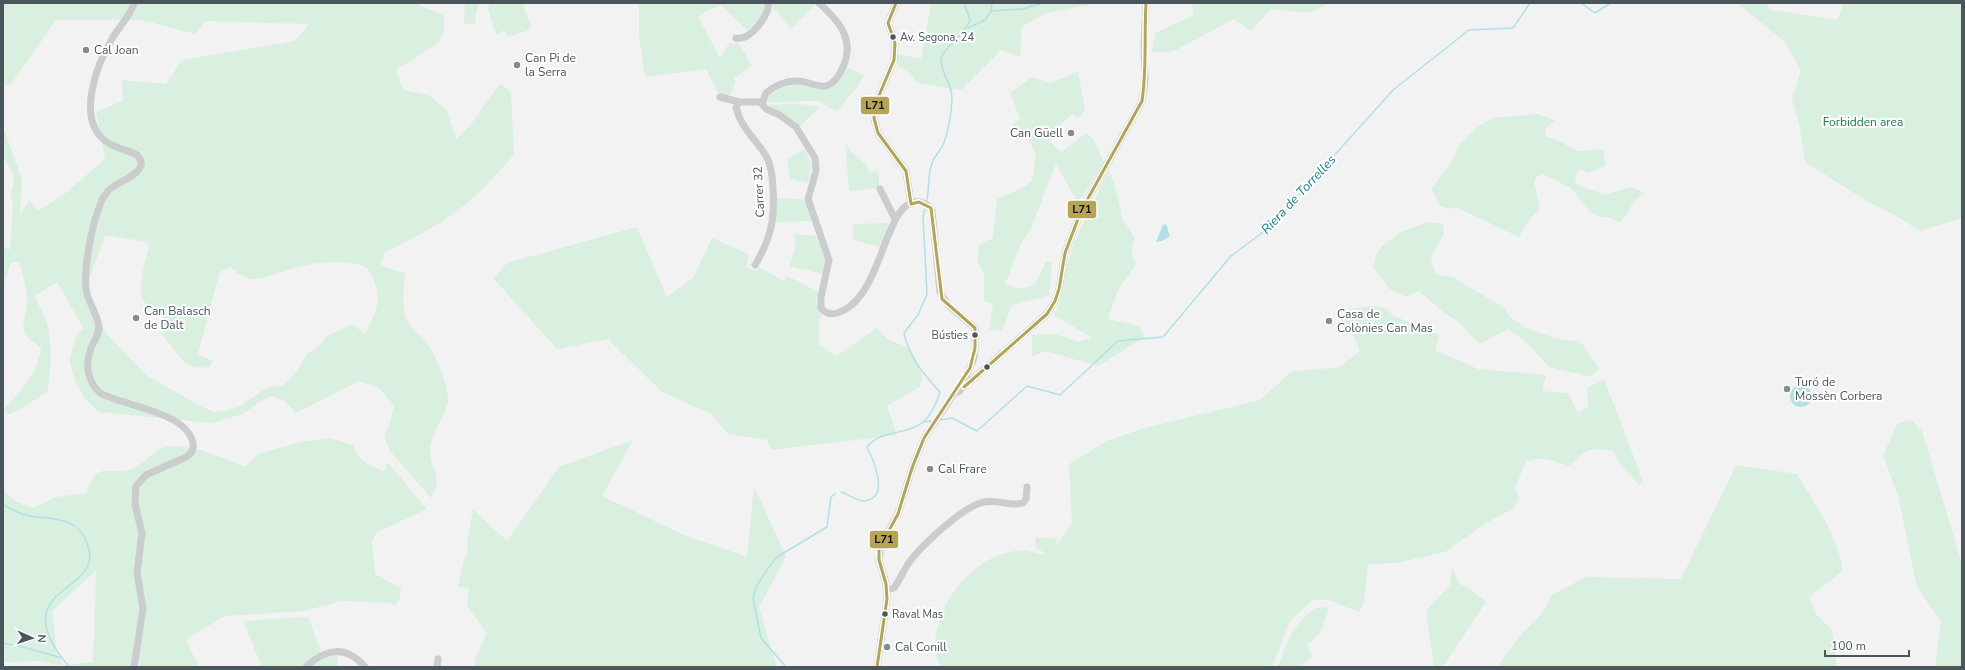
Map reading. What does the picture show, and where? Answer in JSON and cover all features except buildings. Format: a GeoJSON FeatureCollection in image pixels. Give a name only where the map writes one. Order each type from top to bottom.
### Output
{"type":"FeatureCollection","features":[{"type":"Feature","properties":{"kind":"street"},"geometry":{"type":"LineString","coordinates":[[134,3],[103,56],[96,74],[91,102],[91,115],[100,136],[113,146],[137,155],[140,164],[139,170],[135,175],[117,184],[107,193],[100,204],[96,218],[85,283],[99,328],[89,354],[88,370],[92,384],[100,393],[119,401],[164,415],[176,422],[190,437],[193,447],[186,457],[146,475],[136,486],[135,504],[142,533],[137,573],[143,609],[134,667]]}},
{"type":"Feature","properties":{"kind":"street"},"geometry":{"type":"LineString","coordinates":[[736,38],[740,39],[745,36],[762,21],[767,12],[769,3]]}},
{"type":"Feature","properties":{"kind":"street"},"geometry":{"type":"LineString","coordinates":[[819,3],[835,18],[846,36],[847,55],[841,71],[833,82],[825,86],[789,81],[768,91],[762,102],[766,109],[778,114],[796,127],[815,158],[816,171],[808,199],[829,260],[820,301],[823,311],[831,314],[841,312],[860,298],[871,279],[899,210],[918,202],[931,208],[940,292],[942,298],[952,309],[971,324],[976,334],[974,353],[970,368],[933,424],[914,462],[895,521],[887,531],[879,549],[879,560],[887,590],[886,609],[877,667]]}},
{"type":"Feature","properties":{"kind":"street"},"geometry":{"type":"LineString","coordinates":[[896,3],[888,23],[895,43],[894,60],[875,105],[874,118],[878,133],[906,171],[911,204]]}},
{"type":"Feature","properties":{"kind":"street"},"geometry":{"type":"LineString","coordinates":[[950,399],[1047,314],[1055,301],[1059,289],[1065,253],[1081,210],[1142,101],[1145,81],[1144,43],[1146,3]]}},
{"type":"Feature","properties":{"kind":"street"},"geometry":{"type":"LineString","coordinates":[[720,97],[739,102],[762,102]]}},
{"type":"Feature","properties":{"kind":"street","name":"Carrer 32"},"geometry":{"type":"LineString","coordinates":[[739,102],[736,107],[738,115],[749,134],[765,154],[771,167],[771,228],[755,265]]}},
{"type":"Feature","properties":{"kind":"street"},"geometry":{"type":"LineString","coordinates":[[880,189],[895,219]]}},
{"type":"Feature","properties":{"kind":"street"},"geometry":{"type":"LineString","coordinates":[[887,590],[894,588],[905,568],[918,552],[952,520],[982,502],[996,501],[1017,504],[1023,503],[1026,499],[1027,487]]}},
{"type":"Feature","properties":{"kind":"street"},"geometry":{"type":"LineString","coordinates":[[306,667],[321,656],[336,651],[354,656],[365,667]]}},
{"type":"Feature","properties":{"kind":"street"},"geometry":{"type":"LineString","coordinates":[[437,667],[438,658]]}},
{"type":"Feature","properties":{"kind":"green space"},"geometry":{"type":"Polygon","coordinates":[[[3,3],[415,3],[444,16],[444,32],[438,43],[396,70],[403,90],[429,95],[447,111],[456,139],[469,127],[500,83],[511,92],[514,155],[464,206],[420,234],[385,252],[380,266],[405,273],[403,299],[405,315],[409,324],[431,349],[437,360],[446,386],[448,403],[433,438],[430,452],[437,479],[435,491],[431,498],[390,451],[384,437],[391,420],[394,405],[379,388],[359,381],[296,413],[284,401],[272,396],[261,401],[243,414],[212,423],[99,412],[84,398],[74,378],[69,360],[77,334],[84,329],[57,282],[35,296],[47,323],[50,342],[47,392],[22,409],[12,413],[8,414],[4,409],[22,389],[32,374],[41,349],[25,334],[24,331],[23,325],[27,298],[19,261],[10,263],[3,290],[3,247],[10,250],[13,203],[11,194],[14,175],[3,154],[3,126],[22,180],[20,214],[30,200],[38,211],[67,192],[105,159],[96,112],[123,101],[122,80],[166,84],[182,60],[295,41],[309,24],[205,21],[195,34],[142,20],[56,20],[11,84],[3,86],[3,3]],[[105,235],[87,286],[106,333],[146,375],[202,407],[214,412],[226,411],[238,407],[270,387],[283,386],[297,371],[307,354],[316,349],[327,336],[352,324],[365,334],[376,309],[378,296],[373,277],[368,269],[358,264],[350,262],[332,262],[314,264],[293,268],[257,279],[251,279],[237,273],[230,267],[220,272],[198,354],[213,361],[210,367],[192,366],[182,359],[162,335],[162,316],[152,310],[145,303],[142,295],[142,276],[149,246],[146,242],[105,235]]]}},
{"type":"Feature","properties":{"kind":"green space"},"geometry":{"type":"Polygon","coordinates":[[[465,3],[479,3],[475,17],[476,23],[464,24],[465,3]]]}},
{"type":"Feature","properties":{"kind":"green space"},"geometry":{"type":"Polygon","coordinates":[[[490,3],[525,3],[524,7],[531,27],[526,31],[508,37],[504,30],[496,35],[488,9],[490,3]]]}},
{"type":"Feature","properties":{"kind":"green space"},"geometry":{"type":"Polygon","coordinates":[[[639,3],[767,3],[760,20],[748,31],[721,5],[703,13],[698,17],[720,58],[730,42],[733,45],[738,42],[752,66],[733,79],[736,81],[730,96],[719,95],[706,69],[645,77],[639,35],[639,3]]]}},
{"type":"Feature","properties":{"kind":"green space"},"geometry":{"type":"Polygon","coordinates":[[[773,3],[816,4],[791,29],[773,7],[773,3]]]}},
{"type":"Feature","properties":{"kind":"green space"},"geometry":{"type":"Polygon","coordinates":[[[931,3],[1099,3],[1047,13],[1022,26],[1020,57],[1001,50],[961,90],[918,83],[908,72],[897,66],[898,54],[921,59],[931,3]]]}},
{"type":"Feature","properties":{"kind":"green space"},"geometry":{"type":"Polygon","coordinates":[[[1192,3],[1330,3],[1309,13],[1271,9],[1251,31],[1234,19],[1172,52],[1152,52],[1155,33],[1194,15],[1192,3]]]}},
{"type":"Feature","properties":{"kind":"green space","name":"Forbidden area"},"geometry":{"type":"Polygon","coordinates":[[[1737,3],[1766,3],[1771,10],[1837,20],[1844,3],[1962,3],[1962,218],[1920,231],[1893,214],[1870,203],[1805,162],[1800,129],[1792,98],[1801,70],[1784,41],[1737,3]]]}},
{"type":"Feature","properties":{"kind":"green space"},"geometry":{"type":"Polygon","coordinates":[[[846,67],[864,75],[858,86],[839,109],[835,111],[819,101],[767,102],[769,96],[788,86],[798,85],[819,89],[846,67]]]}},
{"type":"Feature","properties":{"kind":"green space"},"geometry":{"type":"Polygon","coordinates":[[[1078,71],[1085,109],[1078,118],[1072,114],[1061,124],[1050,141],[1061,152],[1086,133],[1094,140],[1104,162],[1078,203],[1056,164],[1030,231],[1022,242],[1005,284],[1021,289],[1035,284],[1046,261],[1052,262],[1049,296],[1012,305],[1002,331],[989,329],[993,304],[984,301],[984,273],[977,262],[979,245],[993,238],[997,199],[1024,187],[1032,181],[1036,155],[1025,132],[1011,125],[1020,119],[1010,93],[1032,77],[1051,83],[1078,71]]]}},
{"type":"Feature","properties":{"kind":"green space"},"geometry":{"type":"Polygon","coordinates":[[[798,104],[820,107],[800,126],[768,105],[798,104]]]}},
{"type":"Feature","properties":{"kind":"green space"},"geometry":{"type":"Polygon","coordinates":[[[1537,114],[1555,120],[1545,129],[1547,138],[1554,138],[1577,151],[1603,149],[1605,166],[1589,173],[1580,169],[1575,175],[1576,184],[1604,195],[1632,187],[1645,193],[1633,203],[1620,223],[1612,218],[1601,217],[1590,212],[1571,188],[1543,174],[1536,177],[1534,181],[1540,209],[1528,221],[1519,237],[1458,208],[1450,209],[1441,206],[1431,189],[1450,164],[1459,145],[1476,128],[1492,118],[1537,114]]]}},
{"type":"Feature","properties":{"kind":"green space"},"geometry":{"type":"Polygon","coordinates":[[[845,141],[850,151],[868,166],[869,172],[876,171],[879,173],[879,188],[849,191],[845,141]]]}},
{"type":"Feature","properties":{"kind":"green space"},"geometry":{"type":"Polygon","coordinates":[[[805,149],[811,165],[808,183],[790,179],[787,159],[805,149]]]}},
{"type":"Feature","properties":{"kind":"green space"},"geometry":{"type":"Polygon","coordinates":[[[1109,169],[1118,197],[1122,218],[1135,238],[1131,251],[1136,264],[1118,290],[1108,319],[1139,326],[1145,337],[1098,366],[1045,351],[1032,357],[1032,335],[1056,334],[1078,342],[1092,338],[1054,315],[1060,302],[1063,279],[1074,243],[1109,169]]]}},
{"type":"Feature","properties":{"kind":"green space"},"geometry":{"type":"Polygon","coordinates":[[[775,198],[804,199],[814,221],[775,222],[775,198]]]}},
{"type":"Feature","properties":{"kind":"green space"},"geometry":{"type":"Polygon","coordinates":[[[1427,222],[1439,223],[1443,225],[1444,233],[1431,258],[1436,275],[1454,277],[1503,307],[1509,316],[1526,328],[1557,339],[1576,341],[1583,345],[1599,368],[1591,377],[1549,367],[1525,341],[1508,329],[1480,344],[1459,322],[1442,311],[1419,291],[1406,297],[1390,289],[1373,268],[1376,255],[1382,246],[1401,232],[1427,222]]]}},
{"type":"Feature","properties":{"kind":"green space"},"geometry":{"type":"Polygon","coordinates":[[[889,223],[880,247],[853,240],[853,224],[889,223]]]}},
{"type":"Feature","properties":{"kind":"green space"},"geometry":{"type":"Polygon","coordinates":[[[637,227],[667,297],[693,278],[712,238],[749,254],[746,267],[756,271],[759,267],[784,281],[786,275],[818,292],[816,302],[823,314],[819,320],[819,345],[836,356],[877,328],[888,339],[910,349],[922,375],[920,387],[887,406],[897,435],[772,450],[767,440],[728,434],[711,414],[662,392],[608,339],[557,349],[494,279],[507,263],[637,227]]]}},
{"type":"Feature","properties":{"kind":"green space"},"geometry":{"type":"Polygon","coordinates":[[[794,234],[819,236],[825,257],[823,274],[790,266],[795,249],[794,234]]]}},
{"type":"Feature","properties":{"kind":"green space"},"geometry":{"type":"Polygon","coordinates":[[[1374,306],[1387,309],[1392,315],[1439,335],[1435,350],[1478,369],[1546,375],[1542,391],[1568,393],[1578,413],[1588,407],[1587,388],[1604,379],[1643,481],[1639,485],[1620,463],[1613,451],[1598,449],[1588,451],[1569,466],[1548,459],[1526,461],[1515,488],[1519,499],[1514,508],[1486,523],[1445,552],[1397,563],[1368,564],[1364,603],[1359,612],[1328,600],[1312,600],[1290,621],[1273,664],[1269,667],[940,667],[936,654],[935,643],[938,624],[944,609],[961,582],[972,571],[999,555],[1015,551],[1048,554],[1035,548],[1036,537],[1059,539],[1050,554],[1072,523],[1069,464],[1107,441],[1141,429],[1260,400],[1291,372],[1340,367],[1360,351],[1354,336],[1342,326],[1350,309],[1374,306]]]}},
{"type":"Feature","properties":{"kind":"green space"},"geometry":{"type":"Polygon","coordinates":[[[1911,420],[1922,431],[1962,564],[1962,667],[1935,667],[1941,622],[1917,587],[1898,496],[1883,455],[1898,423],[1911,420]]]}},
{"type":"Feature","properties":{"kind":"green space"},"geometry":{"type":"Polygon","coordinates":[[[330,438],[353,445],[358,455],[365,462],[374,467],[384,471],[388,463],[427,509],[377,532],[372,541],[375,574],[401,588],[400,599],[394,606],[391,603],[341,601],[304,611],[224,616],[186,640],[199,667],[139,667],[138,658],[132,657],[131,667],[69,667],[67,665],[93,662],[96,570],[52,611],[57,654],[64,665],[55,665],[43,661],[3,662],[3,491],[17,502],[34,508],[56,497],[86,493],[90,483],[98,473],[102,471],[129,470],[142,463],[162,448],[182,446],[193,448],[245,467],[258,454],[301,442],[330,438]]]}},
{"type":"Feature","properties":{"kind":"green space"},"geometry":{"type":"Polygon","coordinates":[[[633,440],[602,496],[684,535],[747,557],[754,487],[786,556],[759,608],[777,667],[475,667],[475,658],[487,634],[467,605],[469,588],[458,587],[464,559],[468,554],[467,544],[473,509],[507,541],[559,467],[633,440]]]}},
{"type":"Feature","properties":{"kind":"green space"},"geometry":{"type":"Polygon","coordinates":[[[1736,465],[1797,474],[1831,533],[1843,571],[1809,597],[1816,614],[1832,630],[1837,667],[1497,667],[1522,634],[1544,611],[1552,595],[1586,577],[1681,579],[1736,465]]]}},
{"type":"Feature","properties":{"kind":"green space"},"geometry":{"type":"Polygon","coordinates":[[[1452,566],[1459,584],[1467,587],[1486,602],[1444,665],[1434,667],[1426,611],[1450,585],[1452,566]]]}},
{"type":"Feature","properties":{"kind":"green space"},"geometry":{"type":"Polygon","coordinates":[[[1321,607],[1329,608],[1321,632],[1307,645],[1312,657],[1299,667],[1277,667],[1287,643],[1296,627],[1310,612],[1321,607]]]}},
{"type":"Feature","properties":{"kind":"green space"},"geometry":{"type":"Polygon","coordinates":[[[308,617],[321,651],[301,667],[262,667],[243,621],[308,617]]]}},
{"type":"Feature","properties":{"kind":"green space"},"geometry":{"type":"Polygon","coordinates":[[[337,655],[338,667],[311,667],[326,657],[337,655]]]}},
{"type":"Feature","properties":{"kind":"water"},"geometry":{"type":"Polygon","coordinates":[[[1166,224],[1170,236],[1162,241],[1156,242],[1163,225],[1166,224]]]}},
{"type":"Feature","properties":{"kind":"water"},"geometry":{"type":"Polygon","coordinates":[[[1801,385],[1805,386],[1811,392],[1811,400],[1805,406],[1801,407],[1797,406],[1791,400],[1790,396],[1791,392],[1797,386],[1801,385]]]}},
{"type":"Feature","properties":{"kind":"waterway"},"geometry":{"type":"LineString","coordinates":[[927,200],[931,166],[945,140],[951,108],[952,97],[950,87],[942,68],[941,58],[945,51],[964,31],[970,20],[964,3]]}},
{"type":"Feature","properties":{"kind":"waterway"},"geometry":{"type":"LineString","coordinates":[[991,11],[992,3]]}},
{"type":"Feature","properties":{"kind":"waterway"},"geometry":{"type":"LineString","coordinates":[[968,28],[985,20],[991,11],[1022,9],[1043,3]]}},
{"type":"Feature","properties":{"kind":"waterway","name":"Riera de Torrelles"},"geometry":{"type":"LineString","coordinates":[[940,420],[952,418],[977,431],[1027,386],[1060,395],[1118,341],[1163,337],[1231,256],[1270,227],[1393,90],[1469,30],[1513,28],[1530,3]]}},
{"type":"Feature","properties":{"kind":"waterway"},"geometry":{"type":"LineString","coordinates":[[1581,3],[1595,13],[1611,3]]}},
{"type":"Feature","properties":{"kind":"waterway"},"geometry":{"type":"LineString","coordinates":[[841,492],[861,501],[872,499],[877,493],[878,478],[873,460],[867,447],[879,437],[909,429],[923,422],[931,412],[940,392],[928,379],[913,358],[904,333],[918,315],[927,294],[923,216],[925,209]]}},
{"type":"Feature","properties":{"kind":"waterway","name":"Riera de Torrelles"},"geometry":{"type":"LineString","coordinates":[[923,422],[932,421]]}},
{"type":"Feature","properties":{"kind":"waterway"},"geometry":{"type":"LineString","coordinates":[[786,667],[761,638],[753,598],[756,587],[777,557],[827,527],[831,497],[835,494]]}},
{"type":"Feature","properties":{"kind":"waterway"},"geometry":{"type":"LineString","coordinates":[[3,504],[28,516],[60,520],[73,525],[79,529],[87,543],[90,554],[86,570],[53,600],[48,607],[46,614],[47,630],[53,645],[62,658]]}},
{"type":"Feature","properties":{"kind":"waterway"},"geometry":{"type":"LineString","coordinates":[[3,643],[62,658],[69,667]]}},
{"type":"Feature","properties":{"kind":"transit line","name":"L71"},"geometry":{"type":"LineString","coordinates":[[896,3],[888,23],[895,43],[894,60],[875,105],[874,118],[878,133],[906,171],[911,204]]}},
{"type":"Feature","properties":{"kind":"transit line","name":"L71"},"geometry":{"type":"LineString","coordinates":[[964,387],[1047,314],[1055,301],[1059,289],[1065,253],[1081,211],[1142,101],[1144,89],[1146,3]]}},
{"type":"Feature","properties":{"kind":"transit line","name":"L71"},"geometry":{"type":"LineString","coordinates":[[877,667],[887,599],[886,584],[879,560],[879,549],[898,514],[912,468],[924,438],[970,368],[975,348],[975,328],[942,299],[931,208],[919,202],[911,204]]}},
{"type":"Feature","properties":{"kind":"place","name":"Av. Segona, 24"},"geometry":{"type":"Point","coordinates":[893,37]}},
{"type":"Feature","properties":{"kind":"place","name":"Cal Joan"},"geometry":{"type":"Point","coordinates":[86,50]}},
{"type":"Feature","properties":{"kind":"place","name":"Can Pi de la Serra"},"geometry":{"type":"Point","coordinates":[517,65]}},
{"type":"Feature","properties":{"kind":"place","name":"Can Güell"},"geometry":{"type":"Point","coordinates":[1071,133]}},
{"type":"Feature","properties":{"kind":"place","name":"Can Balasch de Dalt"},"geometry":{"type":"Point","coordinates":[136,318]}},
{"type":"Feature","properties":{"kind":"place","name":"Casa de Colònies Can Mas"},"geometry":{"type":"Point","coordinates":[1329,321]}},
{"type":"Feature","properties":{"kind":"place","name":"Bústies"},"geometry":{"type":"Point","coordinates":[975,335]}},
{"type":"Feature","properties":{"kind":"place","name":"Turó de Mossèn Corbera"},"geometry":{"type":"Point","coordinates":[1787,389]}},
{"type":"Feature","properties":{"kind":"place","name":"Cal Frare"},"geometry":{"type":"Point","coordinates":[930,469]}},
{"type":"Feature","properties":{"kind":"place","name":"Raval Mas"},"geometry":{"type":"Point","coordinates":[885,614]}},
{"type":"Feature","properties":{"kind":"place","name":"Cal Conill"},"geometry":{"type":"Point","coordinates":[887,647]}}]}
